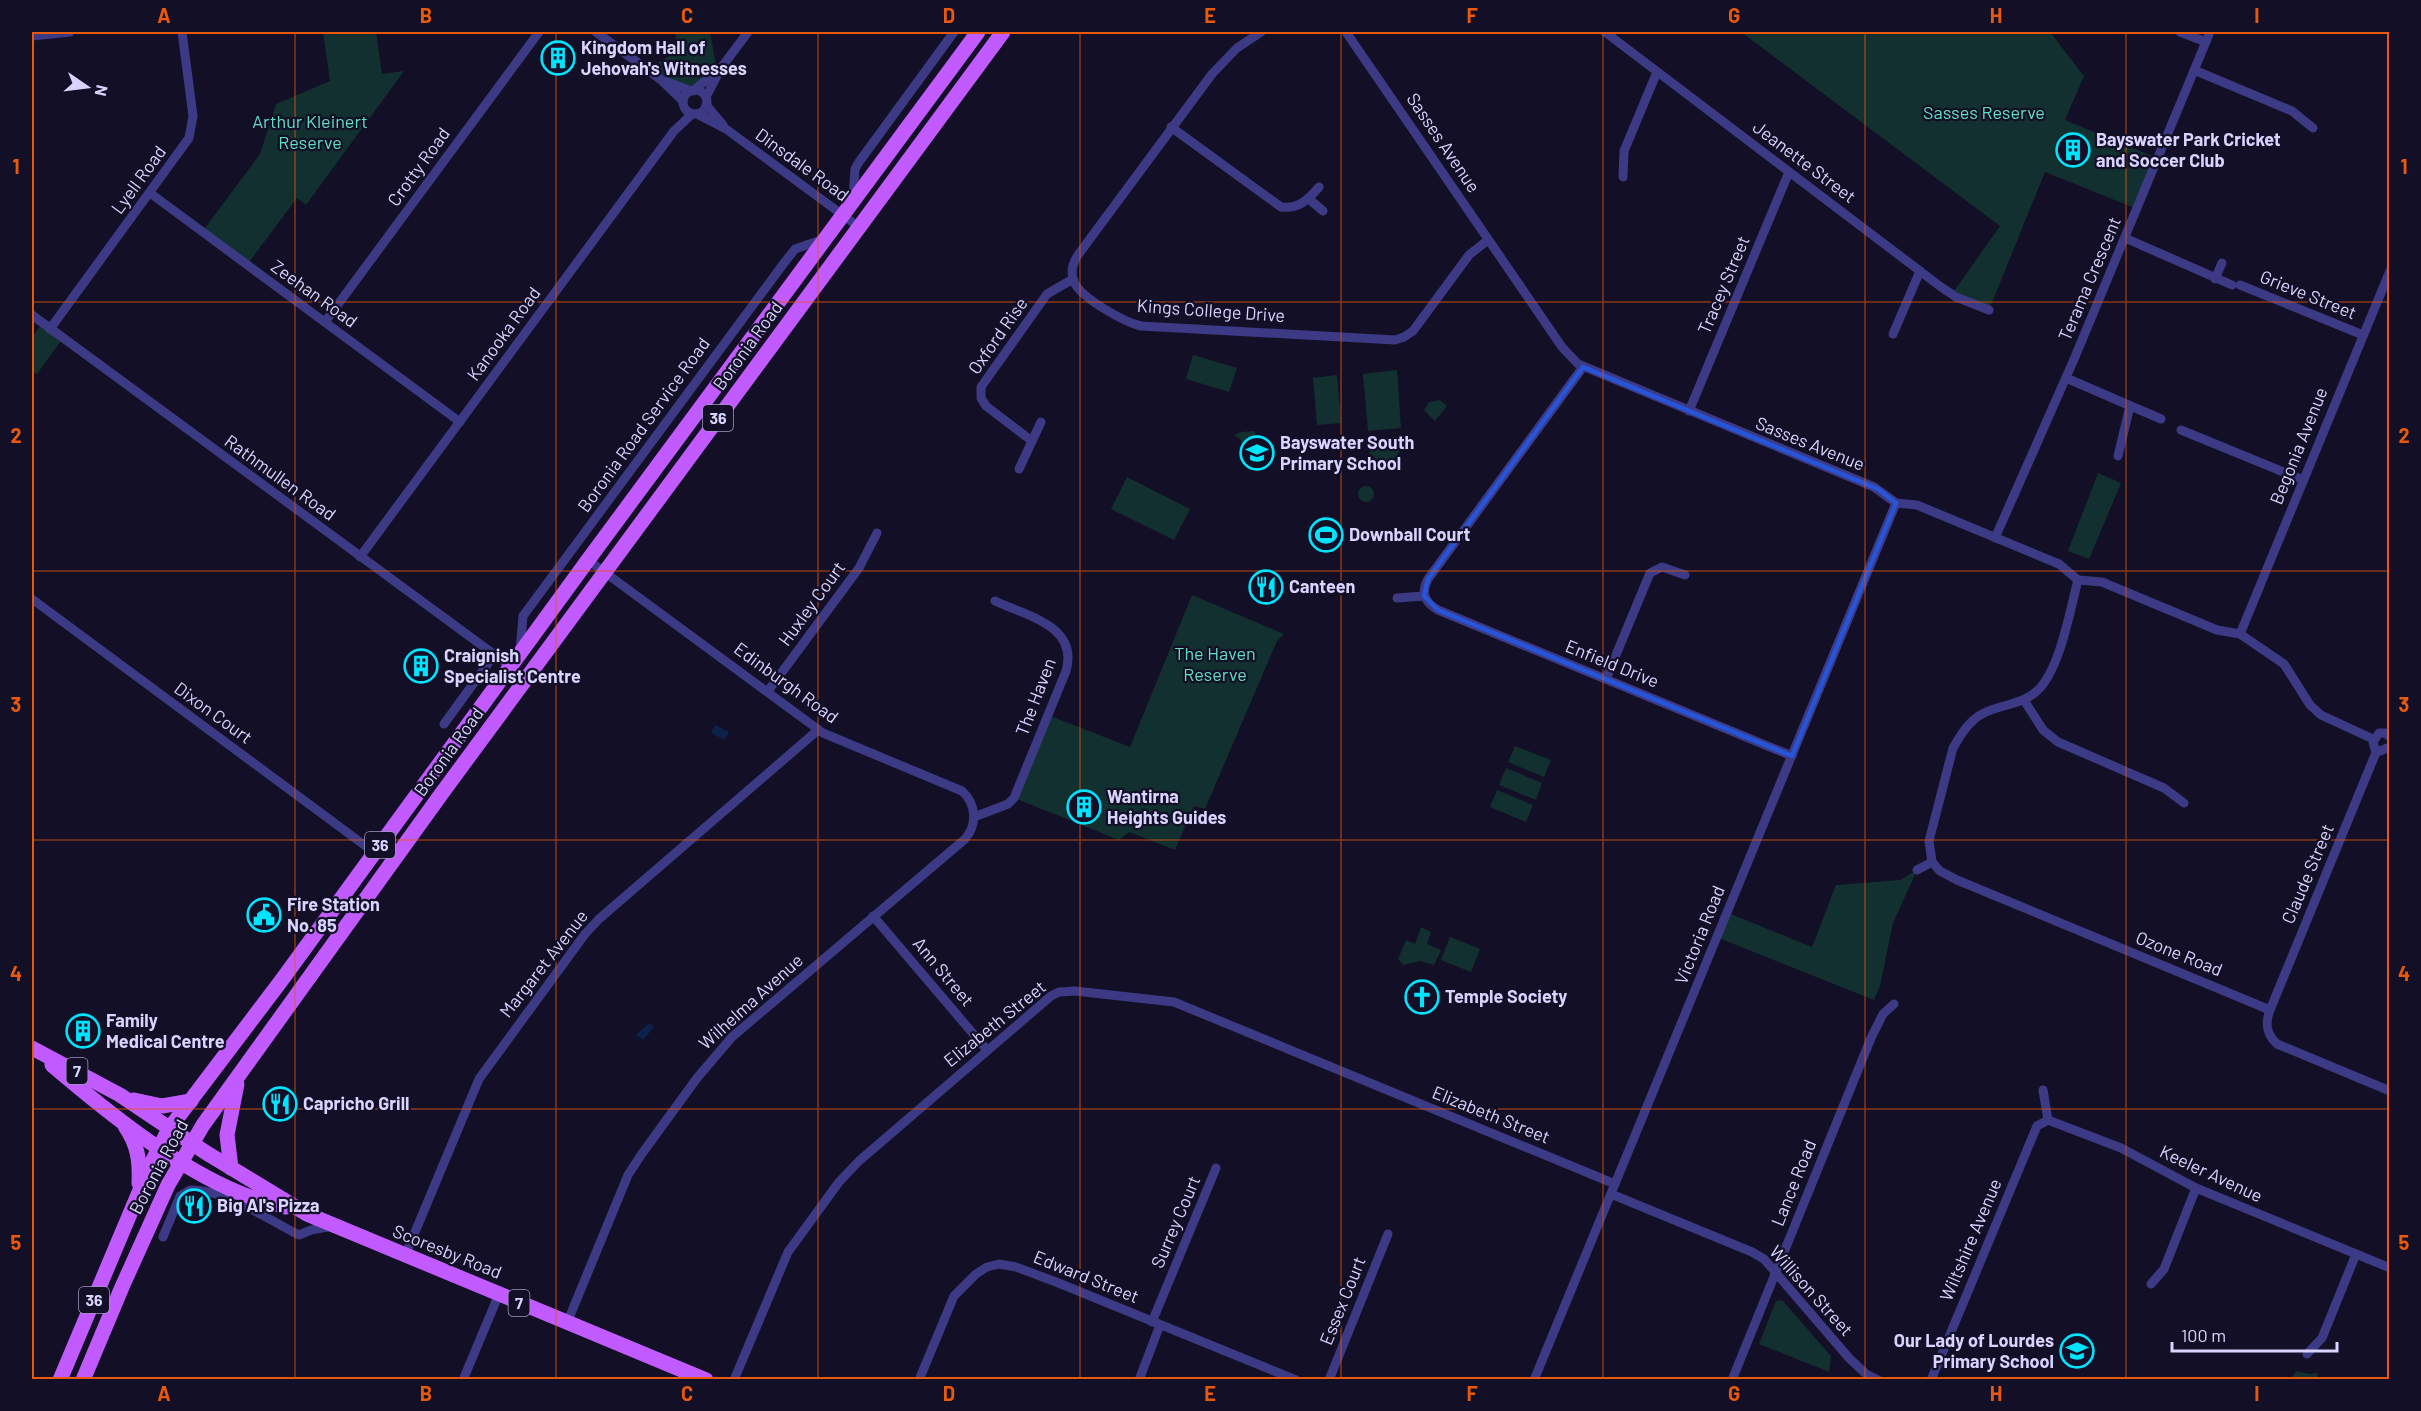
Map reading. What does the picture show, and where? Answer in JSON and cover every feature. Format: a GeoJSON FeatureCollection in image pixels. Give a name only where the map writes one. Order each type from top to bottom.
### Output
{"type":"FeatureCollection","features":[{"type":"Feature","properties":{"kind":"main road","name":"Boronia Road"},"geometry":{"type":"LineString","coordinates":[[60,1380],[139,1192],[170,1129],[978,32]]}},
{"type":"Feature","properties":{"kind":"main road","name":"Boronia Road"},"geometry":{"type":"LineString","coordinates":[[83,1380],[122,1287],[180,1161],[192,1143],[605,572],[1003,32]]}},
{"type":"Feature","properties":{"kind":"main road"},"geometry":{"type":"LineString","coordinates":[[515,660],[527,679]]}},
{"type":"Feature","properties":{"kind":"main road","name":"Scoresby Road"},"geometry":{"type":"LineString","coordinates":[[32,1048],[120,1095],[231,1168],[308,1214],[706,1380]]}},
{"type":"Feature","properties":{"kind":"main road","name":"Scoresby Road"},"geometry":{"type":"LineString","coordinates":[[32,1048],[81,1090],[180,1161],[242,1194],[308,1214]]}},
{"type":"Feature","properties":{"kind":"main road"},"geometry":{"type":"LineString","coordinates":[[231,1168],[226,1143],[227,1126],[239,1075]]}},
{"type":"Feature","properties":{"kind":"main road"},"geometry":{"type":"LineString","coordinates":[[120,1095],[153,1106],[190,1101]]}},
{"type":"Feature","properties":{"kind":"main road"},"geometry":{"type":"LineString","coordinates":[[120,1119],[132,1136],[139,1155],[139,1192]]}},
{"type":"Feature","properties":{"kind":"street"},"geometry":{"type":"LineString","coordinates":[[32,36],[70,32]]}},
{"type":"Feature","properties":{"kind":"street","name":"Lyell Road"},"geometry":{"type":"LineString","coordinates":[[50,329],[185,145],[192,130],[193,116],[182,32]]}},
{"type":"Feature","properties":{"kind":"street","name":"Crotty Road"},"geometry":{"type":"LineString","coordinates":[[325,322],[539,32]]}},
{"type":"Feature","properties":{"kind":"street","name":"Dinsdale Road"},"geometry":{"type":"LineString","coordinates":[[596,32],[660,79],[689,109],[726,129],[859,227]]}},
{"type":"Feature","properties":{"kind":"street"},"geometry":{"type":"LineString","coordinates":[[721,68],[685,95],[689,109],[703,111],[721,68],[748,32]]}},
{"type":"Feature","properties":{"kind":"street"},"geometry":{"type":"LineString","coordinates":[[853,200],[855,169],[859,162],[954,32]]}},
{"type":"Feature","properties":{"kind":"street"},"geometry":{"type":"LineString","coordinates":[[1073,279],[1072,265],[1078,255],[1171,128],[1221,63],[1237,48],[1261,32]]}},
{"type":"Feature","properties":{"kind":"street","name":"Sasses Avenue"},"geometry":{"type":"LineString","coordinates":[[1346,32],[1562,347],[1583,367],[1878,489],[1896,503],[1917,505],[2059,564],[2078,580],[2102,582],[2217,630],[2240,634],[2283,664],[2310,705],[2321,715],[2373,739]]}},
{"type":"Feature","properties":{"kind":"street","name":"Jeanette Street"},"geometry":{"type":"LineString","coordinates":[[1605,32],[1920,271],[1956,297],[1989,310]]}},
{"type":"Feature","properties":{"kind":"street"},"geometry":{"type":"LineString","coordinates":[[2180,32],[2206,42]]}},
{"type":"Feature","properties":{"kind":"street","name":"Terama Crescent"},"geometry":{"type":"LineString","coordinates":[[1995,538],[2066,378],[2210,32]]}},
{"type":"Feature","properties":{"kind":"street"},"geometry":{"type":"LineString","coordinates":[[2194,70],[2292,111],[2313,128]]}},
{"type":"Feature","properties":{"kind":"street"},"geometry":{"type":"LineString","coordinates":[[1623,177],[1624,151],[1657,72]]}},
{"type":"Feature","properties":{"kind":"street","name":"Dinsdale Road"},"geometry":{"type":"LineString","coordinates":[[660,79],[692,91]]}},
{"type":"Feature","properties":{"kind":"street"},"geometry":{"type":"LineString","coordinates":[[692,91],[702,93],[706,101]]}},
{"type":"Feature","properties":{"kind":"street","name":"Dinsdale Road"},"geometry":{"type":"LineString","coordinates":[[706,101],[726,129]]}},
{"type":"Feature","properties":{"kind":"street","name":"Kanooka Road"},"geometry":{"type":"LineString","coordinates":[[360,557],[689,109]]}},
{"type":"Feature","properties":{"kind":"street"},"geometry":{"type":"LineString","coordinates":[[1171,128],[1281,207],[1295,207],[1309,199],[1319,187]]}},
{"type":"Feature","properties":{"kind":"street","name":"Tracey Street"},"geometry":{"type":"LineString","coordinates":[[1689,411],[1789,172]]}},
{"type":"Feature","properties":{"kind":"street","name":"Zeehan Road"},"geometry":{"type":"LineString","coordinates":[[150,193],[460,422]]}},
{"type":"Feature","properties":{"kind":"street"},"geometry":{"type":"LineString","coordinates":[[1309,199],[1323,211]]}},
{"type":"Feature","properties":{"kind":"street","name":"Grieve Street"},"geometry":{"type":"LineString","coordinates":[[2125,238],[2215,279],[2236,285],[2363,335]]}},
{"type":"Feature","properties":{"kind":"street","name":"Boronia Road Service Road"},"geometry":{"type":"LineString","coordinates":[[515,660],[523,616],[791,253],[803,245],[825,239]]}},
{"type":"Feature","properties":{"kind":"street","name":"Kings College Drive"},"geometry":{"type":"LineString","coordinates":[[1073,279],[1080,291],[1122,320],[1141,326],[1395,340],[1404,338],[1413,331],[1468,255],[1488,240]]}},
{"type":"Feature","properties":{"kind":"street"},"geometry":{"type":"LineString","coordinates":[[2215,279],[2222,263]]}},
{"type":"Feature","properties":{"kind":"street"},"geometry":{"type":"LineString","coordinates":[[1893,334],[1920,271]]}},
{"type":"Feature","properties":{"kind":"street","name":"Begonia Avenue"},"geometry":{"type":"LineString","coordinates":[[2240,634],[2390,271]]}},
{"type":"Feature","properties":{"kind":"street","name":"Oxford Rise"},"geometry":{"type":"LineString","coordinates":[[1032,441],[986,406],[981,398],[981,387],[1047,294],[1073,279]]}},
{"type":"Feature","properties":{"kind":"street","name":"Rathmullen Road"},"geometry":{"type":"LineString","coordinates":[[32,315],[494,655],[515,660]]}},
{"type":"Feature","properties":{"kind":"street"},"geometry":{"type":"LineString","coordinates":[[1397,598],[1424,596],[1424,588],[1428,579],[1583,367]]}},
{"type":"Feature","properties":{"kind":"street"},"geometry":{"type":"LineString","coordinates":[[2066,378],[2161,419]]}},
{"type":"Feature","properties":{"kind":"street"},"geometry":{"type":"LineString","coordinates":[[2118,456],[2130,406]]}},
{"type":"Feature","properties":{"kind":"street"},"geometry":{"type":"LineString","coordinates":[[1019,469],[1041,422]]}},
{"type":"Feature","properties":{"kind":"street"},"geometry":{"type":"LineString","coordinates":[[2181,430],[2303,480]]}},
{"type":"Feature","properties":{"kind":"street","name":"Victoria Road"},"geometry":{"type":"LineString","coordinates":[[1534,1380],[1896,503]]}},
{"type":"Feature","properties":{"kind":"street","name":"Huxley Court"},"geometry":{"type":"LineString","coordinates":[[768,692],[859,568],[877,533]]}},
{"type":"Feature","properties":{"kind":"street","name":"Edinburgh Road"},"geometry":{"type":"LineString","coordinates":[[588,560],[818,730],[958,788],[968,797],[974,814]]}},
{"type":"Feature","properties":{"kind":"street"},"geometry":{"type":"LineString","coordinates":[[1605,679],[1650,573],[1662,567],[1685,575]]}},
{"type":"Feature","properties":{"kind":"street"},"geometry":{"type":"LineString","coordinates":[[1917,870],[1932,862],[1929,848],[1931,831],[1951,754],[1960,734],[1983,713],[2024,700],[2037,691],[2052,669],[2078,580]]}},
{"type":"Feature","properties":{"kind":"street","name":"Enfield Drive"},"geometry":{"type":"LineString","coordinates":[[1424,596],[1430,605],[1438,610],[1792,756]]}},
{"type":"Feature","properties":{"kind":"street","name":"Dixon Court"},"geometry":{"type":"LineString","coordinates":[[32,600],[375,853]]}},
{"type":"Feature","properties":{"kind":"street","name":"The Haven"},"geometry":{"type":"LineString","coordinates":[[974,814],[1008,804],[1014,798],[1066,671],[1069,658],[1065,641],[1053,628],[995,602]]}},
{"type":"Feature","properties":{"kind":"street","name":"Boronia Road"},"geometry":{"type":"LineString","coordinates":[[444,724],[494,655]]}},
{"type":"Feature","properties":{"kind":"street"},"geometry":{"type":"LineString","coordinates":[[2024,700],[2043,730],[2058,742],[2164,788],[2184,803]]}},
{"type":"Feature","properties":{"kind":"street","name":"Margaret Avenue"},"geometry":{"type":"LineString","coordinates":[[405,1256],[477,1083],[487,1066],[585,934],[599,919],[818,730]]}},
{"type":"Feature","properties":{"kind":"street"},"geometry":{"type":"LineString","coordinates":[[2389,733],[2379,734],[2373,739],[2373,744],[2378,750],[2384,752],[2390,747]]}},
{"type":"Feature","properties":{"kind":"street","name":"Claude Street"},"geometry":{"type":"LineString","coordinates":[[2270,1010],[2378,750]]}},
{"type":"Feature","properties":{"kind":"street","name":"Wilhelma Avenue"},"geometry":{"type":"LineString","coordinates":[[567,1323],[628,1175],[704,1069],[732,1037],[964,839],[971,829],[974,814]]}},
{"type":"Feature","properties":{"kind":"street","name":"Ozone Road"},"geometry":{"type":"LineString","coordinates":[[1932,862],[1940,871],[1957,880],[2270,1010]]}},
{"type":"Feature","properties":{"kind":"street","name":"Ann Street"},"geometry":{"type":"LineString","coordinates":[[873,916],[987,1050]]}},
{"type":"Feature","properties":{"kind":"street","name":"Elizabeth Street"},"geometry":{"type":"LineString","coordinates":[[734,1380],[789,1252],[839,1182],[859,1161],[987,1050],[1051,996],[1059,992],[1075,991],[1166,1000],[1615,1184]]}},
{"type":"Feature","properties":{"kind":"street","name":"Lance Road"},"geometry":{"type":"LineString","coordinates":[[1732,1380],[1871,1038],[1883,1014],[1894,1004]]}},
{"type":"Feature","properties":{"kind":"street"},"geometry":{"type":"LineString","coordinates":[[2270,1010],[2266,1026],[2277,1044],[2390,1090]]}},
{"type":"Feature","properties":{"kind":"street"},"geometry":{"type":"LineString","coordinates":[[2043,1090],[2048,1120]]}},
{"type":"Feature","properties":{"kind":"street","name":"Keeler Avenue"},"geometry":{"type":"LineString","coordinates":[[2048,1120],[2121,1148],[2196,1188],[2390,1268]]}},
{"type":"Feature","properties":{"kind":"street","name":"Wiltshire Avenue"},"geometry":{"type":"LineString","coordinates":[[1931,1380],[2037,1126],[2048,1120]]}},
{"type":"Feature","properties":{"kind":"street","name":"Surrey Court"},"geometry":{"type":"LineString","coordinates":[[1139,1380],[1156,1323],[1216,1168]]}},
{"type":"Feature","properties":{"kind":"street"},"geometry":{"type":"LineString","coordinates":[[2151,1284],[2164,1269],[2196,1188]]}},
{"type":"Feature","properties":{"kind":"street"},"geometry":{"type":"LineString","coordinates":[[163,1237],[180,1196],[190,1190],[219,1196],[265,1216],[299,1236],[311,1230],[333,1226]]}},
{"type":"Feature","properties":{"kind":"street","name":"Willison Street"},"geometry":{"type":"LineString","coordinates":[[1611,1194],[1764,1259],[1849,1358],[1866,1374],[1878,1380]]}},
{"type":"Feature","properties":{"kind":"street","name":"Essex Court"},"geometry":{"type":"LineString","coordinates":[[1329,1380],[1388,1234]]}},
{"type":"Feature","properties":{"kind":"street"},"geometry":{"type":"LineString","coordinates":[[2307,1354],[2322,1338],[2356,1254]]}},
{"type":"Feature","properties":{"kind":"street","name":"Edward Street"},"geometry":{"type":"LineString","coordinates":[[919,1380],[954,1296],[976,1274],[987,1267],[999,1264],[1016,1267],[1056,1282],[1296,1380]]}},
{"type":"Feature","properties":{"kind":"street"},"geometry":{"type":"LineString","coordinates":[[463,1380],[499,1294]]}},
{"type":"Feature","properties":{"kind":"highlighted area"},"geometry":{"type":"Polygon","coordinates":[[[1583,367],[1878,489],[1896,503],[1792,756],[1438,610],[1424,596],[1428,579],[1583,367]]]}},
{"type":"Feature","properties":{"kind":"green space","name":"Arthur Kleinert Reserve"},"geometry":{"type":"Polygon","coordinates":[[[323,32],[376,32],[382,74],[404,71],[306,205],[297,198],[247,265],[202,232],[260,154],[276,104],[330,81],[323,32]]]}},
{"type":"Feature","properties":{"kind":"green space"},"geometry":{"type":"Polygon","coordinates":[[[675,32],[710,32],[717,71],[693,91],[647,69],[678,51],[675,32]]]}},
{"type":"Feature","properties":{"kind":"green space","name":"Sasses Reserve"},"geometry":{"type":"Polygon","coordinates":[[[1741,32],[2050,32],[2084,76],[2065,120],[2157,158],[2137,209],[2045,172],[1989,310],[1952,294],[2000,226],[1741,32]]]}},
{"type":"Feature","properties":{"kind":"green space"},"geometry":{"type":"Polygon","coordinates":[[[42,323],[63,338],[37,374],[32,371],[32,338],[42,323]]]}},
{"type":"Feature","properties":{"kind":"green space"},"geometry":{"type":"Polygon","coordinates":[[[1193,355],[1237,368],[1229,392],[1186,379],[1193,355]]]}},
{"type":"Feature","properties":{"kind":"green space"},"geometry":{"type":"Polygon","coordinates":[[[1397,370],[1401,428],[1368,431],[1363,374],[1397,370]]]}},
{"type":"Feature","properties":{"kind":"green space"},"geometry":{"type":"Polygon","coordinates":[[[1337,375],[1341,423],[1317,425],[1313,378],[1337,375]]]}},
{"type":"Feature","properties":{"kind":"green space"},"geometry":{"type":"Polygon","coordinates":[[[1440,400],[1447,406],[1435,421],[1424,410],[1429,402],[1440,400]]]}},
{"type":"Feature","properties":{"kind":"green space"},"geometry":{"type":"Polygon","coordinates":[[[1254,431],[1260,443],[1253,450],[1243,449],[1241,440],[1234,435],[1254,431]]]}},
{"type":"Feature","properties":{"kind":"green space"},"geometry":{"type":"Polygon","coordinates":[[[1384,436],[1402,449],[1387,467],[1369,453],[1384,436]]]}},
{"type":"Feature","properties":{"kind":"green space"},"geometry":{"type":"Polygon","coordinates":[[[2098,473],[2121,483],[2089,559],[2068,551],[2098,473]]]}},
{"type":"Feature","properties":{"kind":"green space"},"geometry":{"type":"Polygon","coordinates":[[[1127,477],[1190,509],[1174,540],[1111,509],[1127,477]]]}},
{"type":"Feature","properties":{"kind":"green space"},"geometry":{"type":"Polygon","coordinates":[[[1366,486],[1372,488],[1374,494],[1372,500],[1366,502],[1360,500],[1358,494],[1360,488],[1366,486]]]}},
{"type":"Feature","properties":{"kind":"green space","name":"The Haven Reserve"},"geometry":{"type":"Polygon","coordinates":[[[1192,595],[1284,634],[1277,641],[1205,809],[1194,806],[1175,850],[1129,832],[1119,840],[1014,798],[1048,715],[1130,747],[1192,595]]]}},
{"type":"Feature","properties":{"kind":"green space"},"geometry":{"type":"Polygon","coordinates":[[[1515,746],[1551,760],[1544,777],[1508,762],[1515,746]]]}},
{"type":"Feature","properties":{"kind":"green space"},"geometry":{"type":"Polygon","coordinates":[[[1506,768],[1542,783],[1536,800],[1499,785],[1506,768]]]}},
{"type":"Feature","properties":{"kind":"green space"},"geometry":{"type":"Polygon","coordinates":[[[1497,790],[1533,805],[1526,822],[1490,807],[1497,790]]]}},
{"type":"Feature","properties":{"kind":"green space"},"geometry":{"type":"Polygon","coordinates":[[[1917,870],[1893,923],[1880,986],[1874,1000],[1716,937],[1726,912],[1812,947],[1836,885],[1900,880],[1917,870]]]}},
{"type":"Feature","properties":{"kind":"green space"},"geometry":{"type":"Polygon","coordinates":[[[1421,927],[1431,932],[1427,944],[1441,950],[1434,965],[1420,961],[1403,965],[1398,959],[1406,940],[1415,944],[1421,927]]]}},
{"type":"Feature","properties":{"kind":"green space"},"geometry":{"type":"Polygon","coordinates":[[[1450,937],[1480,949],[1471,972],[1441,960],[1450,937]]]}},
{"type":"Feature","properties":{"kind":"green space"},"geometry":{"type":"Polygon","coordinates":[[[1782,1300],[1831,1356],[1829,1372],[1759,1344],[1776,1301],[1782,1300]]]}},
{"type":"Feature","properties":{"kind":"green space"},"geometry":{"type":"Polygon","coordinates":[[[2296,1371],[2317,1373],[2319,1379],[2291,1379],[2296,1371]]]}},
{"type":"Feature","properties":{"kind":"water"},"geometry":{"type":"Polygon","coordinates":[[[715,725],[729,732],[725,740],[711,733],[715,725]]]}},
{"type":"Feature","properties":{"kind":"water"},"geometry":{"type":"Polygon","coordinates":[[[649,1023],[654,1027],[643,1040],[636,1035],[649,1023]]]}},
{"type":"Feature","properties":{"kind":"place","name":"Kingdom Hall of Jehovah's Witnesses"},"geometry":{"type":"Point","coordinates":[558,58]}},
{"type":"Feature","properties":{"kind":"place","name":"Bayswater Park Cricket and Soccer Club"},"geometry":{"type":"Point","coordinates":[2073,150]}},
{"type":"Feature","properties":{"kind":"place","name":"Bayswater South Primary School"},"geometry":{"type":"Point","coordinates":[1257,453]}},
{"type":"Feature","properties":{"kind":"place","name":"Downball Court"},"geometry":{"type":"Point","coordinates":[1326,535]}},
{"type":"Feature","properties":{"kind":"place","name":"Canteen"},"geometry":{"type":"Point","coordinates":[1266,587]}},
{"type":"Feature","properties":{"kind":"place","name":"Craignish Specialist Centre"},"geometry":{"type":"Point","coordinates":[421,666]}},
{"type":"Feature","properties":{"kind":"place","name":"Wantirna Heights Guides"},"geometry":{"type":"Point","coordinates":[1084,807]}},
{"type":"Feature","properties":{"kind":"place","name":"Fire Station No. 85"},"geometry":{"type":"Point","coordinates":[264,915]}},
{"type":"Feature","properties":{"kind":"place","name":"Temple Society"},"geometry":{"type":"Point","coordinates":[1422,997]}},
{"type":"Feature","properties":{"kind":"place","name":"Family Medical Centre"},"geometry":{"type":"Point","coordinates":[83,1031]}},
{"type":"Feature","properties":{"kind":"place","name":"Capricho Grill"},"geometry":{"type":"Point","coordinates":[280,1104]}},
{"type":"Feature","properties":{"kind":"place","name":"Big Al's Pizza"},"geometry":{"type":"Point","coordinates":[194,1206]}},
{"type":"Feature","properties":{"kind":"place","name":"Our Lady of Lourdes Primary School"},"geometry":{"type":"Point","coordinates":[2077,1351]}}]}
